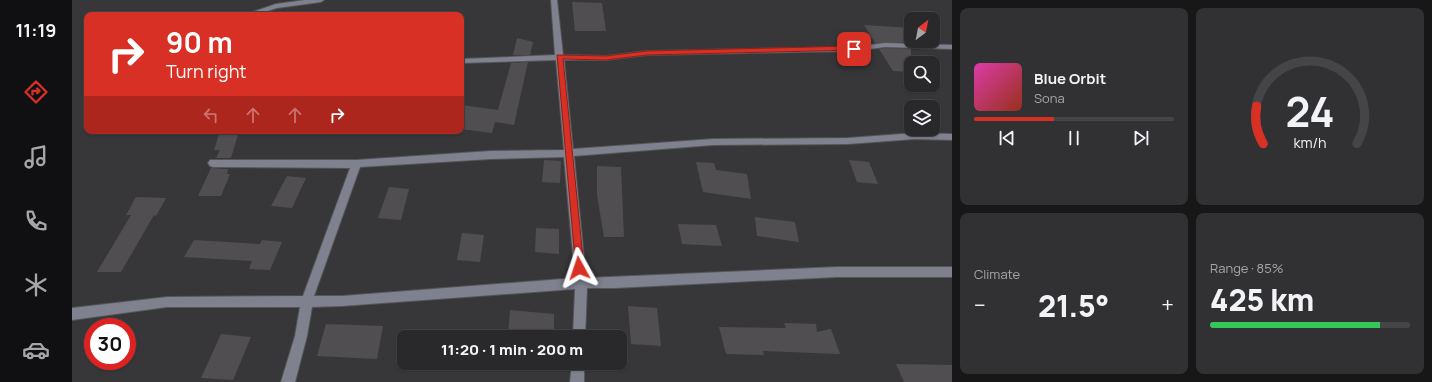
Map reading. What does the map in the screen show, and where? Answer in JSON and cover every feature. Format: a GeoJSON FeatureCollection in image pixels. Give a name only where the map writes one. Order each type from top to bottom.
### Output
{"type":"FeatureCollection","features":[{"type":"Feature","properties":{"kind":"street"},"geometry":{"type":"LineString","coordinates":[[257,12],[276,6],[321,0]]}},
{"type":"Feature","properties":{"kind":"street"},"geometry":{"type":"LineString","coordinates":[[554,0],[581,283],[579,330]]}},
{"type":"Feature","properties":{"kind":"street"},"geometry":{"type":"LineString","coordinates":[[464,61],[559,57],[606,58],[647,53],[854,49],[885,46],[952,47]]}},
{"type":"Feature","properties":{"kind":"street"},"geometry":{"type":"LineString","coordinates":[[213,163],[356,164],[491,155],[568,153],[713,142],[848,141],[915,136],[952,138]]}},
{"type":"Feature","properties":{"kind":"street"},"geometry":{"type":"LineString","coordinates":[[288,382],[301,336],[307,300],[356,164]]}},
{"type":"Feature","properties":{"kind":"street"},"geometry":{"type":"LineString","coordinates":[[72,314],[167,302],[307,300],[342,302],[581,283],[616,284],[837,272],[952,272]]}},
{"type":"Feature","properties":{"kind":"street"},"geometry":{"type":"LineString","coordinates":[[577,382],[578,370]]}},
{"type":"Feature","properties":{"kind":"building"},"geometry":{"type":"Polygon","coordinates":[[[572,2],[602,3],[606,31],[575,31],[572,2]]]}},
{"type":"Feature","properties":{"kind":"building"},"geometry":{"type":"Polygon","coordinates":[[[864,25],[904,28],[904,42],[875,43],[864,25]]]}},
{"type":"Feature","properties":{"kind":"building"},"geometry":{"type":"Polygon","coordinates":[[[517,38],[533,42],[530,55],[513,55],[517,38]]]}},
{"type":"Feature","properties":{"kind":"building"},"geometry":{"type":"Polygon","coordinates":[[[879,49],[911,49],[911,56],[904,56],[904,72],[893,71],[879,49]]]}},
{"type":"Feature","properties":{"kind":"building"},"geometry":{"type":"Polygon","coordinates":[[[528,62],[514,125],[495,122],[492,133],[464,129],[464,105],[498,110],[511,63],[528,62]]]}},
{"type":"Feature","properties":{"kind":"building"},"geometry":{"type":"Polygon","coordinates":[[[219,134],[238,134],[231,158],[216,158],[220,150],[214,150],[219,134]]]}},
{"type":"Feature","properties":{"kind":"building"},"geometry":{"type":"Polygon","coordinates":[[[544,160],[561,161],[560,183],[542,182],[544,160]]]}},
{"type":"Feature","properties":{"kind":"building"},"geometry":{"type":"Polygon","coordinates":[[[849,160],[869,162],[878,184],[857,182],[849,160]]]}},
{"type":"Feature","properties":{"kind":"building"},"geometry":{"type":"Polygon","coordinates":[[[696,162],[714,163],[716,170],[747,174],[751,199],[703,192],[696,162]]]}},
{"type":"Feature","properties":{"kind":"building"},"geometry":{"type":"Polygon","coordinates":[[[597,166],[621,167],[624,237],[604,237],[597,195],[597,166]]]}},
{"type":"Feature","properties":{"kind":"building"},"geometry":{"type":"Polygon","coordinates":[[[211,168],[228,169],[227,174],[230,174],[221,196],[198,196],[211,168]]]}},
{"type":"Feature","properties":{"kind":"building"},"geometry":{"type":"Polygon","coordinates":[[[287,176],[306,178],[292,208],[271,206],[287,176]]]}},
{"type":"Feature","properties":{"kind":"building"},"geometry":{"type":"Polygon","coordinates":[[[389,187],[409,189],[401,220],[378,218],[389,187]]]}},
{"type":"Feature","properties":{"kind":"building"},"geometry":{"type":"Polygon","coordinates":[[[136,197],[166,198],[156,216],[154,215],[121,272],[97,272],[131,215],[126,215],[136,197]]]}},
{"type":"Feature","properties":{"kind":"building"},"geometry":{"type":"Polygon","coordinates":[[[755,217],[795,222],[799,242],[757,236],[755,217]]]}},
{"type":"Feature","properties":{"kind":"building"},"geometry":{"type":"Polygon","coordinates":[[[678,224],[716,225],[722,246],[682,244],[678,224]]]}},
{"type":"Feature","properties":{"kind":"building"},"geometry":{"type":"Polygon","coordinates":[[[536,228],[559,229],[559,254],[535,252],[536,228]]]}},
{"type":"Feature","properties":{"kind":"building"},"geometry":{"type":"Polygon","coordinates":[[[462,233],[484,235],[480,262],[457,260],[462,233]]]}},
{"type":"Feature","properties":{"kind":"building"},"geometry":{"type":"Polygon","coordinates":[[[194,240],[260,244],[262,240],[282,242],[270,270],[249,269],[252,261],[184,257],[194,240]]]}},
{"type":"Feature","properties":{"kind":"building"},"geometry":{"type":"Polygon","coordinates":[[[628,306],[657,308],[661,346],[631,344],[628,306]]]}},
{"type":"Feature","properties":{"kind":"building"},"geometry":{"type":"Polygon","coordinates":[[[510,310],[554,314],[554,330],[509,330],[510,310]]]}},
{"type":"Feature","properties":{"kind":"building"},"geometry":{"type":"Polygon","coordinates":[[[784,323],[816,324],[817,332],[831,329],[840,354],[763,351],[764,355],[726,354],[719,327],[786,328],[784,323]]]}},
{"type":"Feature","properties":{"kind":"building"},"geometry":{"type":"Polygon","coordinates":[[[326,324],[383,326],[377,359],[317,356],[326,324]]]}},
{"type":"Feature","properties":{"kind":"building"},"geometry":{"type":"Polygon","coordinates":[[[221,334],[251,337],[233,380],[201,378],[221,334]]]}},
{"type":"Feature","properties":{"kind":"building"},"geometry":{"type":"Polygon","coordinates":[[[896,364],[952,365],[952,382],[904,382],[896,364]]]}},
{"type":"Feature","properties":{"kind":"route"},"geometry":{"type":"LineString","coordinates":[[579,268],[559,57],[606,58],[647,53],[854,49]]}}]}
